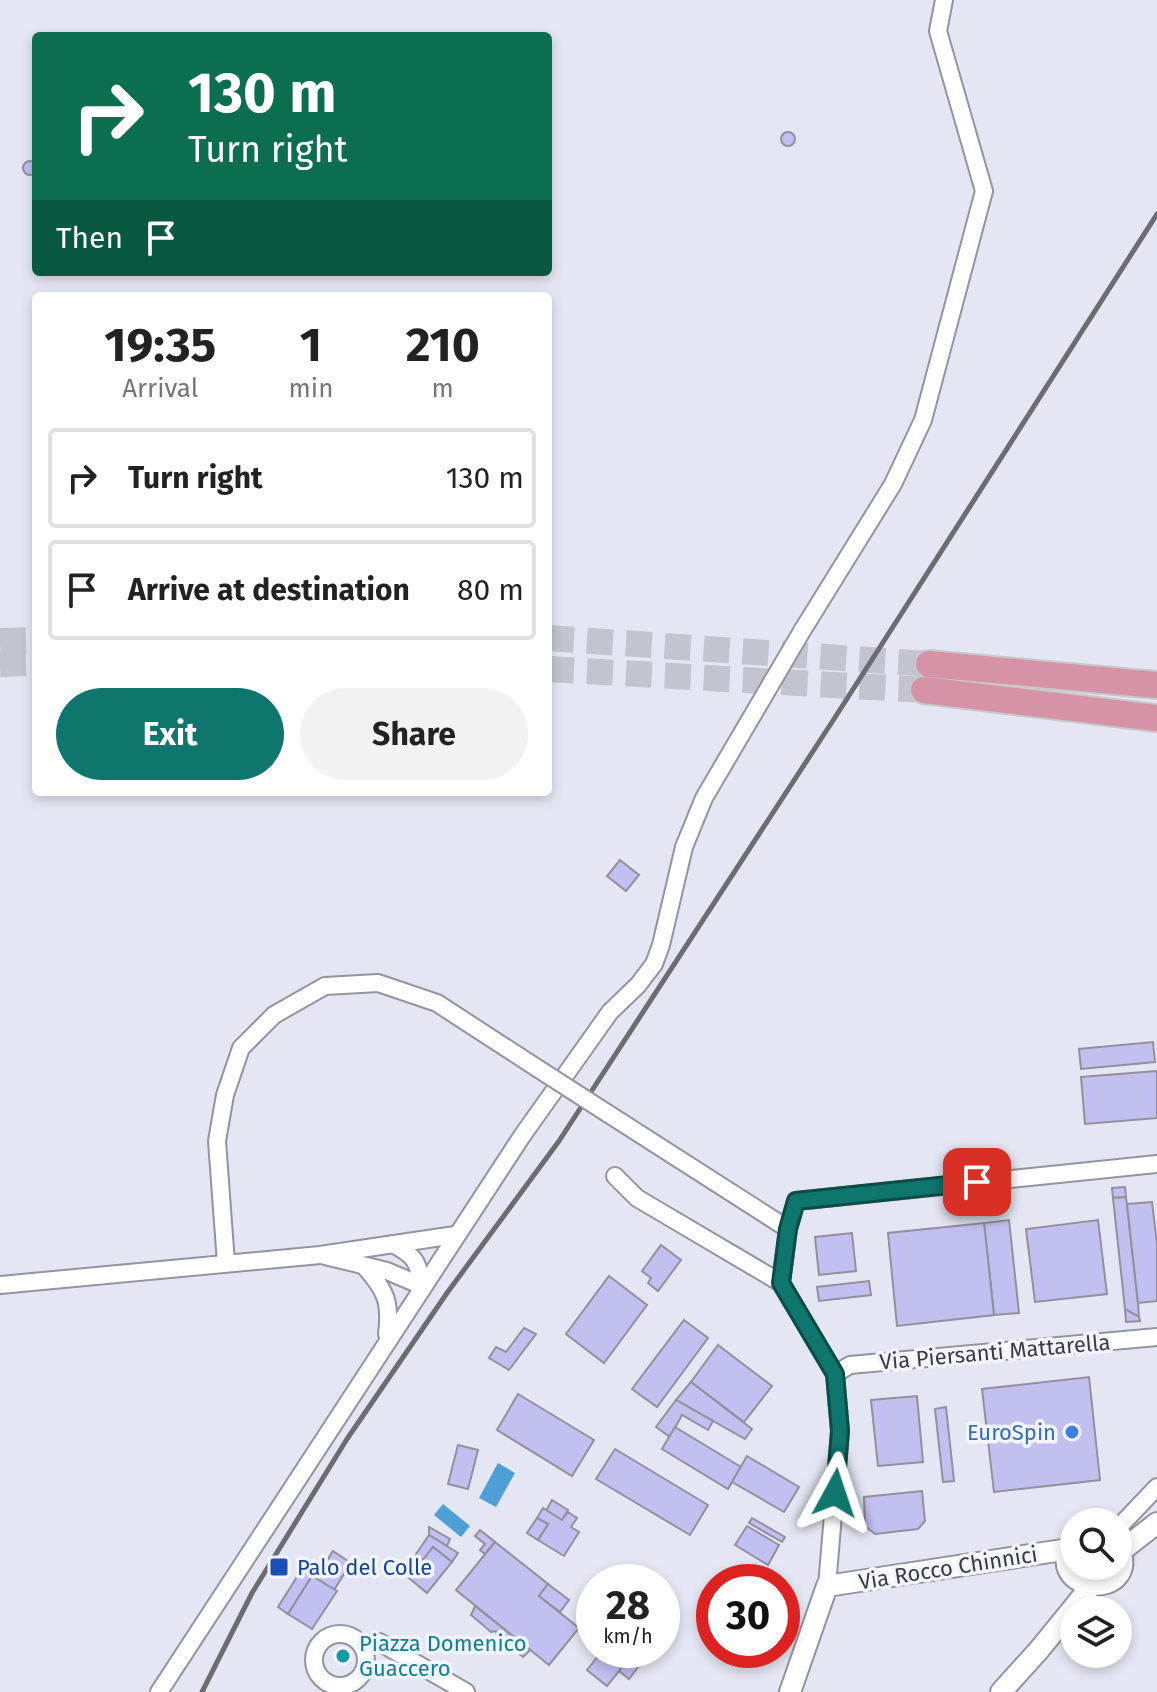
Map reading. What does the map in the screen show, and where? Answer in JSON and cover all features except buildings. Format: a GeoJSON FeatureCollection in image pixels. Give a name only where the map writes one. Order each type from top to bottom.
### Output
{"type":"FeatureCollection","features":[{"type":"Feature","properties":{"kind":"highway"},"geometry":{"type":"LineString","coordinates":[[1157,685],[927,677],[1157,718]]}},
{"type":"Feature","properties":{"kind":"street"},"geometry":{"type":"LineString","coordinates":[[159,1692],[455,1235],[587,1042],[654,964],[684,847],[704,798],[893,484],[923,420],[984,191],[938,31],[944,0]]}},
{"type":"Feature","properties":{"kind":"street"},"geometry":{"type":"LineString","coordinates":[[226,1263],[217,1141],[225,1095],[241,1048],[274,1015],[325,986],[378,983],[437,1003],[788,1229]]}},
{"type":"Feature","properties":{"kind":"street"},"geometry":{"type":"LineString","coordinates":[[781,1283],[788,1229],[796,1201],[1157,1164]]}},
{"type":"Feature","properties":{"kind":"street"},"geometry":{"type":"LineString","coordinates":[[615,1176],[637,1198],[781,1283],[835,1374],[840,1431],[827,1586],[790,1692]]}},
{"type":"Feature","properties":{"kind":"street"},"geometry":{"type":"LineString","coordinates":[[0,1285],[320,1255],[455,1235]]}},
{"type":"Feature","properties":{"kind":"street"},"geometry":{"type":"LineString","coordinates":[[393,1244],[411,1255],[419,1268],[422,1286]]}},
{"type":"Feature","properties":{"kind":"street"},"geometry":{"type":"LineString","coordinates":[[320,1255],[387,1271],[422,1286]]}},
{"type":"Feature","properties":{"kind":"street"},"geometry":{"type":"LineString","coordinates":[[365,1267],[382,1287],[390,1311],[386,1341]]}},
{"type":"Feature","properties":{"kind":"street","name":"Via Piersanti Mattarella"},"geometry":{"type":"LineString","coordinates":[[835,1374],[850,1365],[1157,1337]]}},
{"type":"Feature","properties":{"kind":"street"},"geometry":{"type":"LineString","coordinates":[[1132,1513],[1157,1487]]}},
{"type":"Feature","properties":{"kind":"street"},"geometry":{"type":"LineString","coordinates":[[1132,1539],[1157,1523]]}},
{"type":"Feature","properties":{"kind":"street","name":"Via Rocco Chinnici"},"geometry":{"type":"LineString","coordinates":[[827,1586],[1060,1547]]}},
{"type":"Feature","properties":{"kind":"street"},"geometry":{"type":"LineString","coordinates":[[1078,1580],[1099,1586],[1113,1580]]}},
{"type":"Feature","properties":{"kind":"street"},"geometry":{"type":"LineString","coordinates":[[1001,1692],[1091,1586]]}},
{"type":"Feature","properties":{"kind":"street"},"geometry":{"type":"LineString","coordinates":[[332,1635],[348,1635],[361,1644],[365,1652],[365,1669],[346,1689],[322,1678],[314,1662],[319,1646],[332,1635]]}},
{"type":"Feature","properties":{"kind":"street"},"geometry":{"type":"LineString","coordinates":[[361,1644],[379,1642],[466,1692]]}},
{"type":"Feature","properties":{"kind":"water"},"geometry":{"type":"Polygon","coordinates":[[[498,1463],[515,1473],[496,1507],[479,1498],[498,1463]]]}},
{"type":"Feature","properties":{"kind":"water"},"geometry":{"type":"Polygon","coordinates":[[[443,1504],[470,1526],[461,1537],[434,1515],[443,1504]]]}},
{"type":"Feature","properties":{"kind":"tunnel"},"geometry":{"type":"LineString","coordinates":[[552,638],[929,664]]}},
{"type":"Feature","properties":{"kind":"tunnel"},"geometry":{"type":"LineString","coordinates":[[0,641],[32,640]]}},
{"type":"Feature","properties":{"kind":"tunnel"},"geometry":{"type":"LineString","coordinates":[[0,664],[32,663]]}},
{"type":"Feature","properties":{"kind":"tunnel"},"geometry":{"type":"LineString","coordinates":[[552,669],[924,690]]}},
{"type":"Feature","properties":{"kind":"railway"},"geometry":{"type":"LineString","coordinates":[[202,1692],[252,1593],[347,1439],[447,1293],[559,1141],[1157,214]]}},
{"type":"Feature","properties":{"kind":"place","name":"EuroSpin"},"geometry":{"type":"Point","coordinates":[1072,1432]}},
{"type":"Feature","properties":{"kind":"place","name":"Palo del Colle"},"geometry":{"type":"Point","coordinates":[279,1567]}},
{"type":"Feature","properties":{"kind":"place","name":"Piazza Domenico Guaccero"},"geometry":{"type":"Point","coordinates":[343,1656]}},
{"type":"Feature","properties":{"kind":"route"},"geometry":{"type":"LineString","coordinates":[[835,1493],[840,1431],[835,1374],[781,1283],[788,1229],[796,1201],[977,1182]]}}]}
